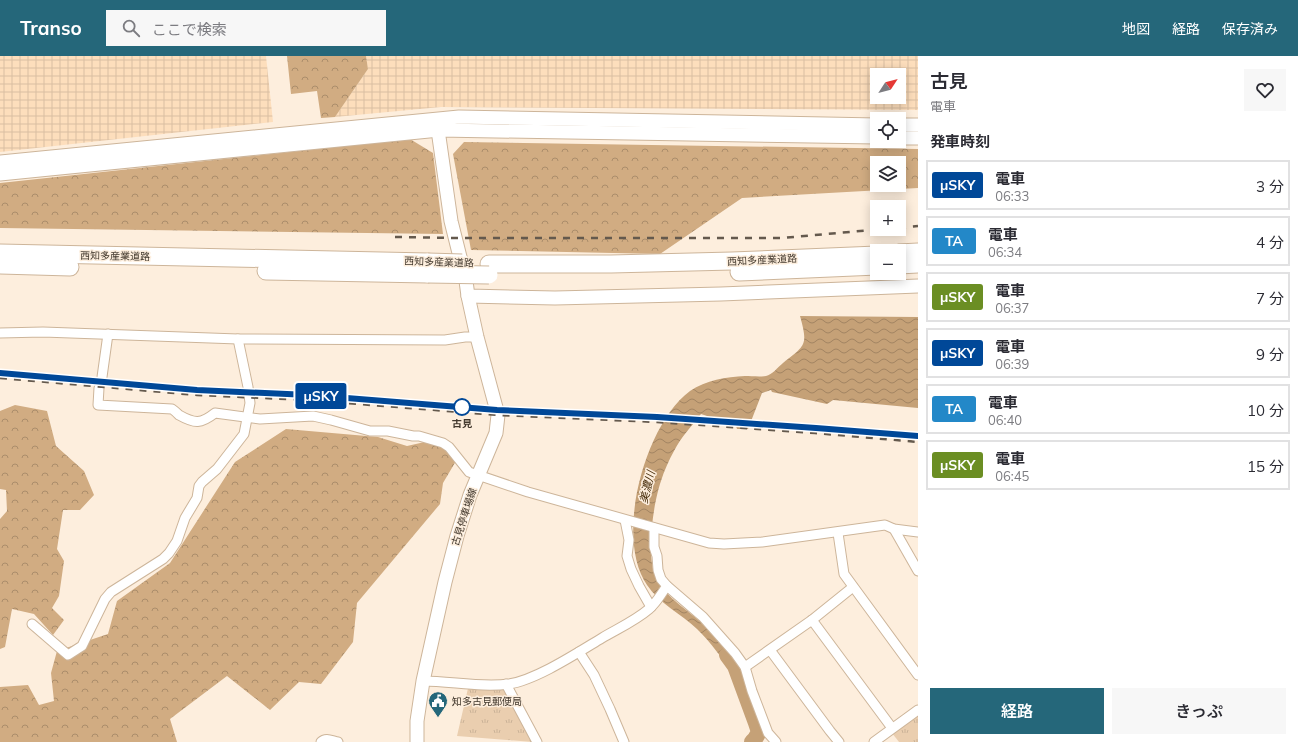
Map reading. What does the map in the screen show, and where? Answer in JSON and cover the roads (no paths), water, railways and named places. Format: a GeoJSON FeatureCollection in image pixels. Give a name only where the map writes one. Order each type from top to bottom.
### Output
{"type":"FeatureCollection","features":[{"type":"Feature","properties":{"kind":"highway"},"geometry":{"type":"LineString","coordinates":[[906,253],[918,252]]}},
{"type":"Feature","properties":{"kind":"highway","name":"西知多産業道路"},"geometry":{"type":"LineString","coordinates":[[0,253],[489,270],[702,274],[870,266]]}},
{"type":"Feature","properties":{"kind":"highway","name":"西知多産業道路"},"geometry":{"type":"LineString","coordinates":[[489,270],[611,264],[717,262],[870,254]]}},
{"type":"Feature","properties":{"kind":"highway"},"geometry":{"type":"LineString","coordinates":[[906,265],[918,264]]}},
{"type":"Feature","properties":{"kind":"highway","name":"西知多産業道路"},"geometry":{"type":"LineString","coordinates":[[0,265],[428,268]]}},
{"type":"Feature","properties":{"kind":"street"},"geometry":{"type":"LineString","coordinates":[[0,174],[438,124],[466,117],[870,125]]}},
{"type":"Feature","properties":{"kind":"street"},"geometry":{"type":"LineString","coordinates":[[0,162],[438,124],[870,137]]}},
{"type":"Feature","properties":{"kind":"street","name":"古見停車場線"},"geometry":{"type":"LineString","coordinates":[[416,742],[417,721],[423,681],[431,641],[457,536],[470,495],[496,433],[498,414],[477,337],[466,281],[451,221],[438,124]]}},
{"type":"Feature","properties":{"kind":"street"},"geometry":{"type":"LineString","coordinates":[[906,125],[918,126]]}},
{"type":"Feature","properties":{"kind":"street"},"geometry":{"type":"LineString","coordinates":[[906,138],[918,138]]}},
{"type":"Feature","properties":{"kind":"street"},"geometry":{"type":"LineString","coordinates":[[468,296],[555,298],[744,293],[918,286]]}},
{"type":"Feature","properties":{"kind":"street"},"geometry":{"type":"LineString","coordinates":[[0,333],[43,332],[238,339],[445,340],[477,337]]}},
{"type":"Feature","properties":{"kind":"street"},"geometry":{"type":"LineString","coordinates":[[102,377],[108,334]]}},
{"type":"Feature","properties":{"kind":"street"},"geometry":{"type":"LineString","coordinates":[[32,624],[68,655],[82,646],[105,599],[112,592],[156,564],[169,553],[177,541],[185,518],[197,498],[200,486],[208,476],[217,469],[244,434],[250,403],[238,339]]}},
{"type":"Feature","properties":{"kind":"street"},"geometry":{"type":"LineString","coordinates":[[99,388],[98,405],[172,409],[178,414],[194,422],[205,421],[215,413],[260,419],[313,416],[370,431],[388,431],[419,436],[443,443],[449,447],[469,472],[528,492],[708,543],[724,544],[762,542],[885,525],[894,529],[918,532]]}},
{"type":"Feature","properties":{"kind":"street"},"geometry":{"type":"LineString","coordinates":[[625,520],[629,540],[627,556],[631,569],[639,586],[655,604]]}},
{"type":"Feature","properties":{"kind":"street"},"geometry":{"type":"LineString","coordinates":[[654,528],[654,547],[661,579],[667,587],[710,625],[736,653],[745,667],[752,691],[768,733],[776,742]]}},
{"type":"Feature","properties":{"kind":"street"},"geometry":{"type":"LineString","coordinates":[[894,529],[918,571]]}},
{"type":"Feature","properties":{"kind":"street"},"geometry":{"type":"LineString","coordinates":[[838,532],[844,574],[918,675]]}},
{"type":"Feature","properties":{"kind":"street"},"geometry":{"type":"LineString","coordinates":[[423,681],[483,685],[517,683],[540,673],[579,652],[619,628],[655,604],[667,587]]}},
{"type":"Feature","properties":{"kind":"street"},"geometry":{"type":"LineString","coordinates":[[745,667],[812,620],[853,587]]}},
{"type":"Feature","properties":{"kind":"street"},"geometry":{"type":"LineString","coordinates":[[812,620],[892,728]]}},
{"type":"Feature","properties":{"kind":"street"},"geometry":{"type":"LineString","coordinates":[[770,650],[830,732],[839,742]]}},
{"type":"Feature","properties":{"kind":"street"},"geometry":{"type":"LineString","coordinates":[[579,652],[594,675],[624,742]]}},
{"type":"Feature","properties":{"kind":"street"},"geometry":{"type":"LineString","coordinates":[[506,684],[537,742]]}},
{"type":"Feature","properties":{"kind":"street"},"geometry":{"type":"LineString","coordinates":[[874,742],[918,710]]}},
{"type":"Feature","properties":{"kind":"street"},"geometry":{"type":"LineString","coordinates":[[321,742],[328,739],[338,742]]}},
{"type":"Feature","properties":{"kind":"water"},"geometry":{"type":"Polygon","coordinates":[[[800,316],[918,317],[918,408],[833,400],[827,404],[772,392],[771,390],[762,393],[748,429],[737,429],[735,423],[710,421],[707,416],[701,414],[680,441],[665,469],[655,503],[651,546],[653,571],[657,580],[666,592],[678,604],[703,624],[723,647],[741,671],[736,675],[702,634],[670,608],[647,585],[638,564],[633,539],[634,511],[639,482],[648,454],[660,428],[674,407],[690,391],[703,384],[731,377],[764,376],[775,371],[801,348],[803,344],[804,333],[800,316]]]}},
{"type":"Feature","properties":{"kind":"waterway","name":"美濃川"},"geometry":{"type":"LineString","coordinates":[[727,655],[735,666],[759,732],[752,742]]}},
{"type":"Feature","properties":{"kind":"railway"},"geometry":{"type":"LineString","coordinates":[[906,227],[918,226]]}},
{"type":"Feature","properties":{"kind":"railway"},"geometry":{"type":"LineString","coordinates":[[395,237],[782,238],[870,230]]}},
{"type":"Feature","properties":{"kind":"railway"},"geometry":{"type":"LineString","coordinates":[[0,378],[197,395],[308,400],[498,415],[657,422],[918,442]]}},
{"type":"Feature","properties":{"kind":"train","name":"μSKY"},"geometry":{"type":"LineString","coordinates":[[0,373],[197,390],[309,395],[497,410],[657,417],[918,436]]}},
{"type":"Feature","properties":{"kind":"place","name":"古見"},"geometry":{"type":"Point","coordinates":[462,407]}},
{"type":"Feature","properties":{"kind":"place","name":"知多古見郵便局"},"geometry":{"type":"Point","coordinates":[438,718]}}]}
